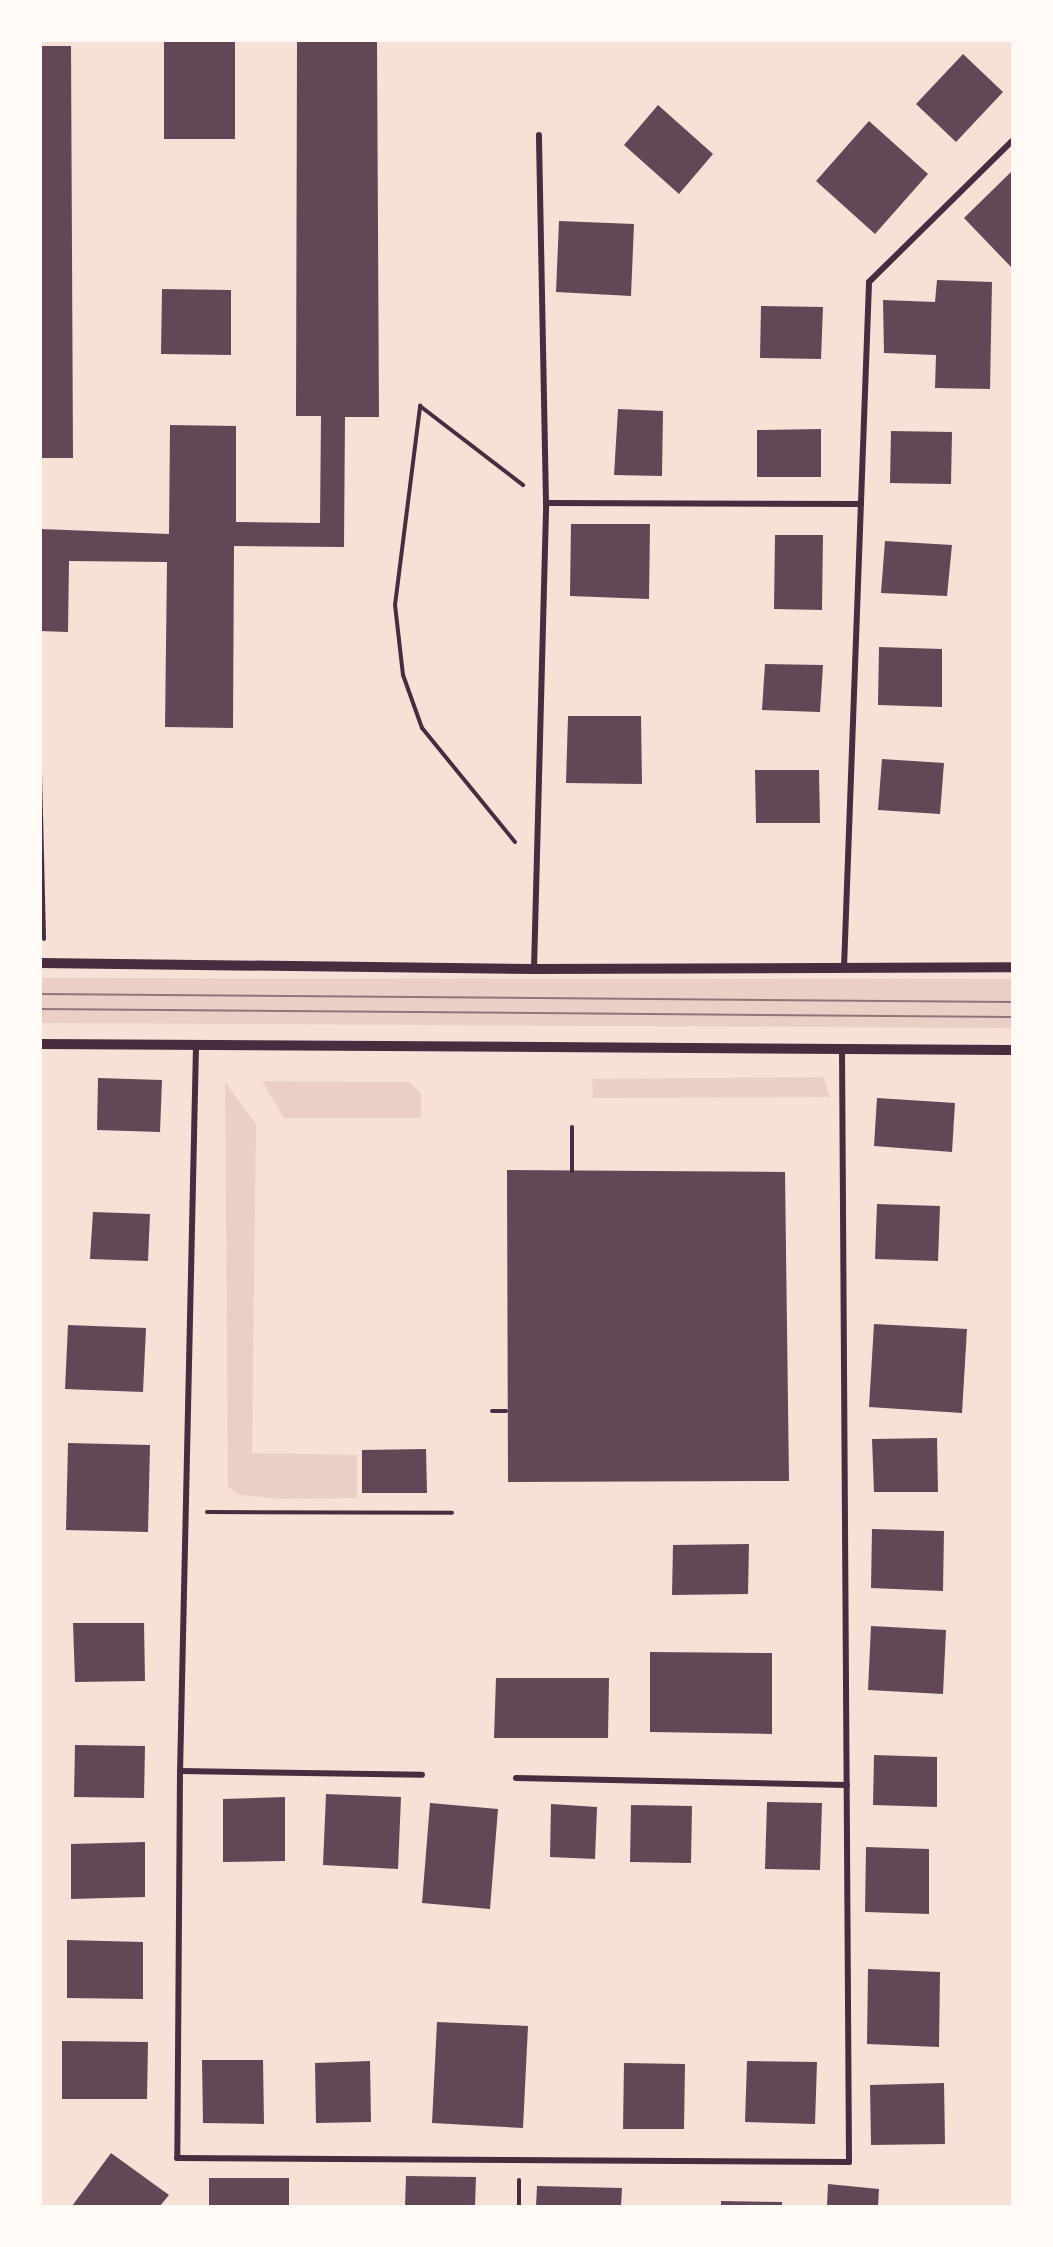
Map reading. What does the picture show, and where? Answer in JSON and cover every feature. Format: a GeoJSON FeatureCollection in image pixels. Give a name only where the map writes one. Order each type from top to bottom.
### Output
{"type":"FeatureCollection","features":[{"type":"Feature","properties":{"kind":"street"},"geometry":{"type":"LineString","coordinates":[[534,969],[546,503],[539,135]]}},
{"type":"Feature","properties":{"kind":"street"},"geometry":{"type":"LineString","coordinates":[[844,968],[869,282],[1012,141]]}},
{"type":"Feature","properties":{"kind":"street"},"geometry":{"type":"LineString","coordinates":[[546,503],[861,504]]}},
{"type":"Feature","properties":{"kind":"street"},"geometry":{"type":"LineString","coordinates":[[40,963],[534,969],[1012,968]]}},
{"type":"Feature","properties":{"kind":"street"},"geometry":{"type":"LineString","coordinates":[[40,1044],[1012,1050]]}},
{"type":"Feature","properties":{"kind":"street"},"geometry":{"type":"LineString","coordinates":[[196,1046],[180,1771],[177,2158],[849,2162],[842,1048]]}},
{"type":"Feature","properties":{"kind":"street"},"geometry":{"type":"LineString","coordinates":[[180,1771],[422,1775]]}},
{"type":"Feature","properties":{"kind":"street"},"geometry":{"type":"LineString","coordinates":[[516,1778],[847,1785]]}},
{"type":"Feature","properties":{"kind":"path"},"geometry":{"type":"LineString","coordinates":[[537,868],[422,728],[403,675],[394,605],[420,406],[546,503]]}},
{"type":"Feature","properties":{"kind":"path"},"geometry":{"type":"LineString","coordinates":[[40,774],[44,942]]}},
{"type":"Feature","properties":{"kind":"path"},"geometry":{"type":"LineString","coordinates":[[572,1171],[573,1127]]}},
{"type":"Feature","properties":{"kind":"path"},"geometry":{"type":"LineString","coordinates":[[492,1411],[506,1411]]}},
{"type":"Feature","properties":{"kind":"path"},"geometry":{"type":"LineString","coordinates":[[186,1512],[452,1513]]}},
{"type":"Feature","properties":{"kind":"shaded area"},"geometry":{"type":"Polygon","coordinates":[[[41,978],[1012,979],[1012,1028],[41,1023],[41,978]]]}},
{"type":"Feature","properties":{"kind":"shaded area"},"geometry":{"type":"Polygon","coordinates":[[[823,1077],[830,1097],[593,1098],[592,1079],[823,1077]]]}},
{"type":"Feature","properties":{"kind":"shaded area"},"geometry":{"type":"Polygon","coordinates":[[[262,1081],[409,1082],[421,1093],[421,1118],[284,1118],[262,1081]]]}},
{"type":"Feature","properties":{"kind":"shaded area"},"geometry":{"type":"Polygon","coordinates":[[[225,1082],[256,1124],[252,1453],[357,1455],[357,1498],[281,1499],[240,1495],[228,1487],[225,1082]]]}},
{"type":"Feature","properties":{"kind":"building"},"geometry":{"type":"Polygon","coordinates":[[[164,40],[235,40],[235,139],[164,139],[164,40]]]}},
{"type":"Feature","properties":{"kind":"building"},"geometry":{"type":"Polygon","coordinates":[[[297,40],[377,40],[379,417],[345,417],[344,547],[234,546],[233,728],[165,727],[167,562],[69,561],[68,632],[40,631],[40,529],[169,534],[170,425],[236,426],[236,522],[320,523],[321,416],[296,416],[297,40]]]}},
{"type":"Feature","properties":{"kind":"building"},"geometry":{"type":"Polygon","coordinates":[[[40,46],[71,46],[73,458],[40,458],[40,46]]]}},
{"type":"Feature","properties":{"kind":"building"},"geometry":{"type":"Polygon","coordinates":[[[963,54],[1003,92],[956,142],[916,104],[963,54]]]}},
{"type":"Feature","properties":{"kind":"building"},"geometry":{"type":"Polygon","coordinates":[[[658,105],[713,154],[679,194],[624,145],[658,105]]]}},
{"type":"Feature","properties":{"kind":"building"},"geometry":{"type":"Polygon","coordinates":[[[869,121],[928,174],[875,234],[816,181],[869,121]]]}},
{"type":"Feature","properties":{"kind":"building"},"geometry":{"type":"Polygon","coordinates":[[[1012,171],[1012,268],[964,218],[1012,171]]]}},
{"type":"Feature","properties":{"kind":"building"},"geometry":{"type":"Polygon","coordinates":[[[559,221],[634,224],[631,296],[556,292],[559,221]]]}},
{"type":"Feature","properties":{"kind":"building"},"geometry":{"type":"Polygon","coordinates":[[[937,280],[992,282],[990,389],[935,388],[936,355],[884,353],[883,300],[935,302],[937,280]]]}},
{"type":"Feature","properties":{"kind":"building"},"geometry":{"type":"Polygon","coordinates":[[[162,289],[231,290],[231,355],[161,354],[162,289]]]}},
{"type":"Feature","properties":{"kind":"building"},"geometry":{"type":"Polygon","coordinates":[[[761,306],[823,307],[821,359],[760,358],[761,306]]]}},
{"type":"Feature","properties":{"kind":"building"},"geometry":{"type":"Polygon","coordinates":[[[618,409],[663,411],[662,476],[614,475],[618,409]]]}},
{"type":"Feature","properties":{"kind":"building"},"geometry":{"type":"Polygon","coordinates":[[[821,429],[821,477],[757,477],[757,430],[821,429]]]}},
{"type":"Feature","properties":{"kind":"building"},"geometry":{"type":"Polygon","coordinates":[[[891,431],[952,432],[951,484],[890,483],[891,431]]]}},
{"type":"Feature","properties":{"kind":"building"},"geometry":{"type":"Polygon","coordinates":[[[571,524],[650,524],[649,599],[570,596],[571,524]]]}},
{"type":"Feature","properties":{"kind":"building"},"geometry":{"type":"Polygon","coordinates":[[[775,535],[823,535],[822,610],[774,609],[775,535]]]}},
{"type":"Feature","properties":{"kind":"building"},"geometry":{"type":"Polygon","coordinates":[[[885,541],[952,545],[947,596],[881,593],[885,541]]]}},
{"type":"Feature","properties":{"kind":"building"},"geometry":{"type":"Polygon","coordinates":[[[879,647],[942,649],[942,707],[878,705],[879,647]]]}},
{"type":"Feature","properties":{"kind":"building"},"geometry":{"type":"Polygon","coordinates":[[[765,664],[823,665],[820,712],[762,710],[765,664]]]}},
{"type":"Feature","properties":{"kind":"building"},"geometry":{"type":"Polygon","coordinates":[[[568,716],[641,716],[642,784],[566,783],[568,716]]]}},
{"type":"Feature","properties":{"kind":"building"},"geometry":{"type":"Polygon","coordinates":[[[882,759],[944,763],[940,814],[878,810],[882,759]]]}},
{"type":"Feature","properties":{"kind":"building"},"geometry":{"type":"Polygon","coordinates":[[[755,770],[819,770],[820,823],[756,823],[755,770]]]}},
{"type":"Feature","properties":{"kind":"building"},"geometry":{"type":"Polygon","coordinates":[[[98,1078],[162,1080],[160,1132],[97,1130],[98,1078]]]}},
{"type":"Feature","properties":{"kind":"building"},"geometry":{"type":"Polygon","coordinates":[[[877,1098],[955,1103],[952,1152],[874,1146],[877,1098]]]}},
{"type":"Feature","properties":{"kind":"building"},"geometry":{"type":"Polygon","coordinates":[[[507,1170],[785,1172],[789,1481],[508,1482],[507,1170]]]}},
{"type":"Feature","properties":{"kind":"building"},"geometry":{"type":"Polygon","coordinates":[[[877,1204],[940,1206],[938,1261],[875,1259],[877,1204]]]}},
{"type":"Feature","properties":{"kind":"building"},"geometry":{"type":"Polygon","coordinates":[[[93,1212],[150,1214],[148,1261],[90,1259],[93,1212]]]}},
{"type":"Feature","properties":{"kind":"building"},"geometry":{"type":"Polygon","coordinates":[[[874,1324],[967,1329],[962,1413],[869,1407],[874,1324]]]}},
{"type":"Feature","properties":{"kind":"building"},"geometry":{"type":"Polygon","coordinates":[[[68,1325],[146,1328],[143,1392],[65,1389],[68,1325]]]}},
{"type":"Feature","properties":{"kind":"building"},"geometry":{"type":"Polygon","coordinates":[[[937,1438],[938,1492],[874,1492],[872,1439],[937,1438]]]}},
{"type":"Feature","properties":{"kind":"building"},"geometry":{"type":"Polygon","coordinates":[[[68,1443],[150,1445],[148,1532],[66,1530],[68,1443]]]}},
{"type":"Feature","properties":{"kind":"building"},"geometry":{"type":"Polygon","coordinates":[[[426,1449],[427,1493],[362,1493],[362,1450],[426,1449]]]}},
{"type":"Feature","properties":{"kind":"building"},"geometry":{"type":"Polygon","coordinates":[[[872,1529],[944,1531],[943,1591],[871,1588],[872,1529]]]}},
{"type":"Feature","properties":{"kind":"building"},"geometry":{"type":"Polygon","coordinates":[[[749,1544],[748,1594],[672,1595],[673,1545],[749,1544]]]}},
{"type":"Feature","properties":{"kind":"building"},"geometry":{"type":"Polygon","coordinates":[[[73,1623],[144,1623],[145,1681],[75,1682],[73,1623]]]}},
{"type":"Feature","properties":{"kind":"building"},"geometry":{"type":"Polygon","coordinates":[[[871,1626],[946,1630],[943,1694],[868,1690],[871,1626]]]}},
{"type":"Feature","properties":{"kind":"building"},"geometry":{"type":"Polygon","coordinates":[[[650,1652],[772,1653],[772,1734],[650,1732],[650,1652]]]}},
{"type":"Feature","properties":{"kind":"building"},"geometry":{"type":"Polygon","coordinates":[[[496,1678],[609,1678],[608,1738],[494,1738],[496,1678]]]}},
{"type":"Feature","properties":{"kind":"building"},"geometry":{"type":"Polygon","coordinates":[[[75,1745],[145,1746],[144,1798],[74,1797],[75,1745]]]}},
{"type":"Feature","properties":{"kind":"building"},"geometry":{"type":"Polygon","coordinates":[[[874,1755],[937,1757],[937,1807],[873,1805],[874,1755]]]}},
{"type":"Feature","properties":{"kind":"building"},"geometry":{"type":"Polygon","coordinates":[[[326,1794],[401,1797],[398,1869],[323,1865],[326,1794]]]}},
{"type":"Feature","properties":{"kind":"building"},"geometry":{"type":"Polygon","coordinates":[[[285,1797],[285,1861],[223,1862],[223,1799],[285,1797]]]}},
{"type":"Feature","properties":{"kind":"building"},"geometry":{"type":"Polygon","coordinates":[[[767,1802],[822,1803],[820,1870],[765,1869],[767,1802]]]}},
{"type":"Feature","properties":{"kind":"building"},"geometry":{"type":"Polygon","coordinates":[[[430,1803],[498,1809],[490,1909],[422,1903],[430,1803]]]}},
{"type":"Feature","properties":{"kind":"building"},"geometry":{"type":"Polygon","coordinates":[[[551,1804],[597,1807],[595,1859],[550,1857],[551,1804]]]}},
{"type":"Feature","properties":{"kind":"building"},"geometry":{"type":"Polygon","coordinates":[[[631,1805],[692,1806],[691,1863],[630,1862],[631,1805]]]}},
{"type":"Feature","properties":{"kind":"building"},"geometry":{"type":"Polygon","coordinates":[[[145,1842],[145,1897],[71,1899],[71,1844],[145,1842]]]}},
{"type":"Feature","properties":{"kind":"building"},"geometry":{"type":"Polygon","coordinates":[[[866,1847],[929,1849],[929,1914],[865,1912],[866,1847]]]}},
{"type":"Feature","properties":{"kind":"building"},"geometry":{"type":"Polygon","coordinates":[[[67,1940],[143,1942],[143,1999],[67,1998],[67,1940]]]}},
{"type":"Feature","properties":{"kind":"building"},"geometry":{"type":"Polygon","coordinates":[[[868,1969],[940,1972],[939,2047],[867,2044],[868,1969]]]}},
{"type":"Feature","properties":{"kind":"building"},"geometry":{"type":"Polygon","coordinates":[[[437,2022],[528,2026],[523,2128],[432,2123],[437,2022]]]}},
{"type":"Feature","properties":{"kind":"building"},"geometry":{"type":"Polygon","coordinates":[[[62,2041],[148,2042],[147,2099],[62,2099],[62,2041]]]}},
{"type":"Feature","properties":{"kind":"building"},"geometry":{"type":"Polygon","coordinates":[[[202,2060],[263,2060],[264,2124],[203,2123],[202,2060]]]}},
{"type":"Feature","properties":{"kind":"building"},"geometry":{"type":"Polygon","coordinates":[[[370,2061],[371,2122],[316,2123],[315,2063],[370,2061]]]}},
{"type":"Feature","properties":{"kind":"building"},"geometry":{"type":"Polygon","coordinates":[[[747,2061],[817,2062],[815,2124],[745,2122],[747,2061]]]}},
{"type":"Feature","properties":{"kind":"building"},"geometry":{"type":"Polygon","coordinates":[[[624,2063],[685,2064],[684,2129],[623,2129],[624,2063]]]}},
{"type":"Feature","properties":{"kind":"building"},"geometry":{"type":"Polygon","coordinates":[[[944,2083],[945,2144],[871,2145],[870,2085],[944,2083]]]}},
{"type":"Feature","properties":{"kind":"building"},"geometry":{"type":"Polygon","coordinates":[[[111,2153],[169,2195],[160,2206],[72,2206],[111,2153]]]}},
{"type":"Feature","properties":{"kind":"building"},"geometry":{"type":"Polygon","coordinates":[[[406,2176],[476,2177],[475,2206],[405,2206],[406,2176]]]}},
{"type":"Feature","properties":{"kind":"building"},"geometry":{"type":"Polygon","coordinates":[[[209,2178],[289,2178],[289,2206],[209,2206],[209,2178]]]}},
{"type":"Feature","properties":{"kind":"building"},"geometry":{"type":"Polygon","coordinates":[[[828,2184],[879,2189],[878,2206],[827,2206],[828,2184]]]}},
{"type":"Feature","properties":{"kind":"building"},"geometry":{"type":"Polygon","coordinates":[[[537,2186],[622,2188],[621,2206],[536,2206],[537,2186]]]}},
{"type":"Feature","properties":{"kind":"building"},"geometry":{"type":"Polygon","coordinates":[[[721,2201],[782,2202],[782,2206],[721,2206],[721,2201]]]}},
{"type":"Feature","properties":{"kind":"tram line"},"geometry":{"type":"LineString","coordinates":[[40,994],[1012,1002]]}},
{"type":"Feature","properties":{"kind":"tram line"},"geometry":{"type":"LineString","coordinates":[[40,1009],[1012,1017]]}}]}
